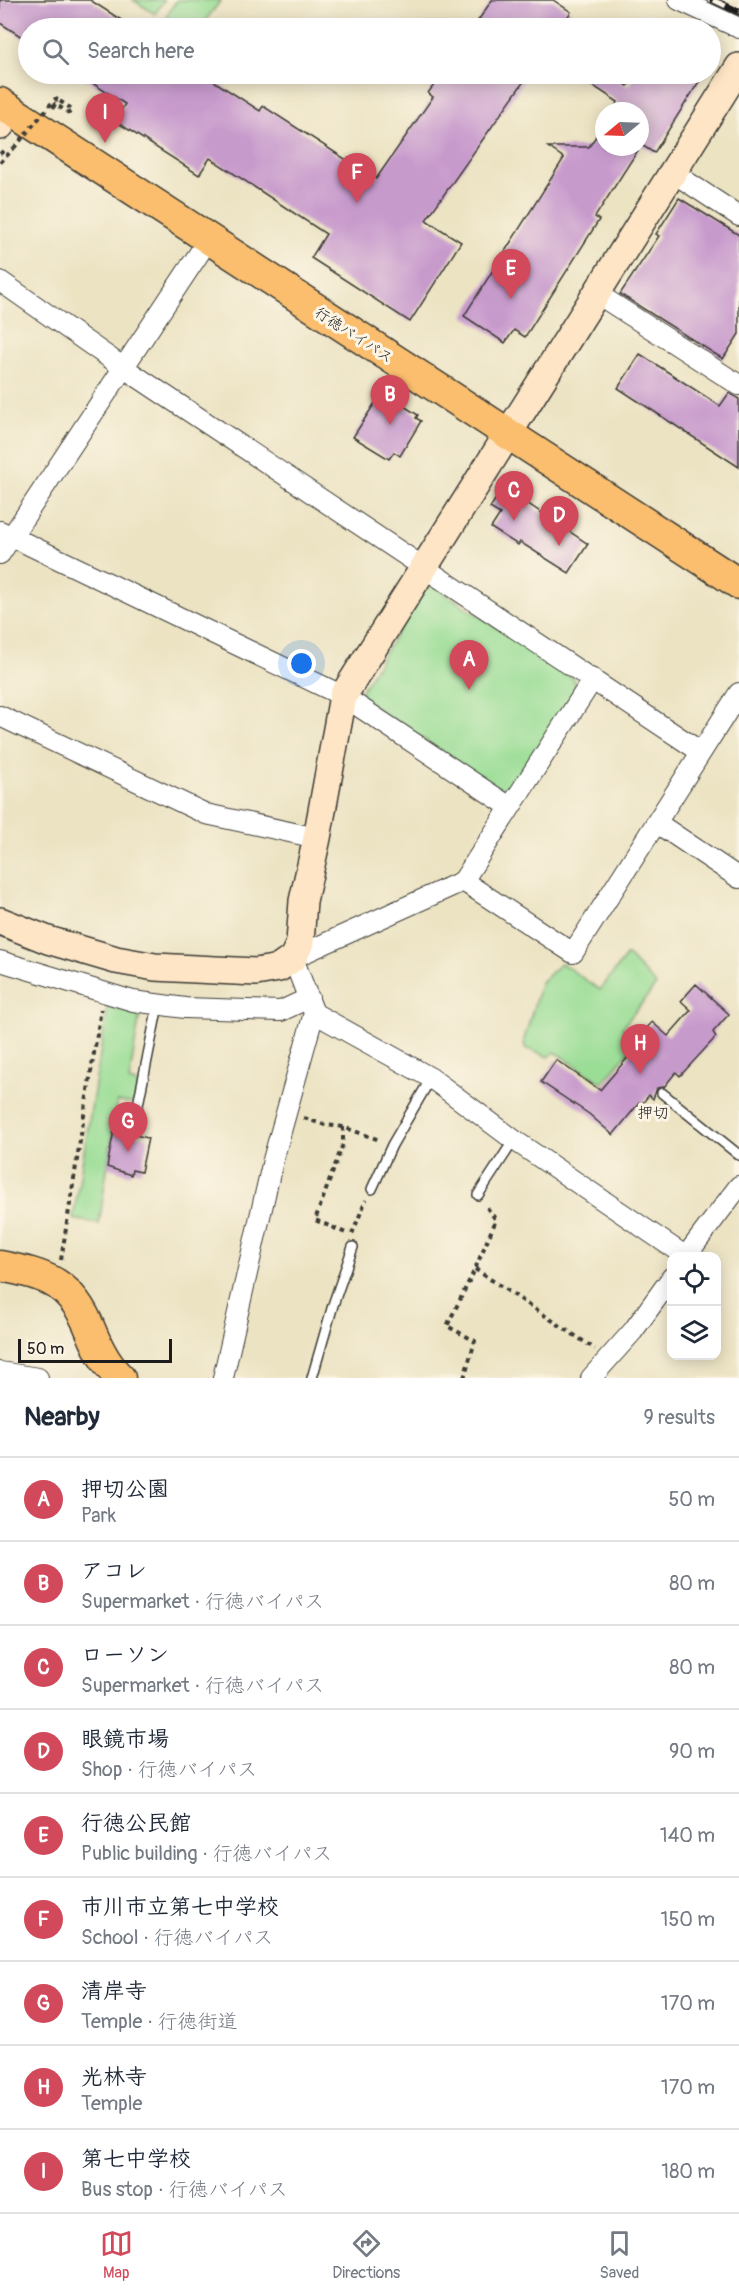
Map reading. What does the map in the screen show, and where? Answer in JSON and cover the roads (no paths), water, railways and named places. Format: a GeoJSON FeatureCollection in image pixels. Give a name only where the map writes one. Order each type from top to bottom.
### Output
{"type":"FeatureCollection","features":[{"type":"Feature","properties":{"kind":"main road","name":"行徳バイパス"},"geometry":{"type":"LineString","coordinates":[[7,122],[208,240],[739,584]]}},
{"type":"Feature","properties":{"kind":"main road"},"geometry":{"type":"LineString","coordinates":[[0,1266],[43,1276],[58,1283],[77,1303],[97,1346],[115,1376]]}},
{"type":"Feature","properties":{"kind":"street"},"geometry":{"type":"LineString","coordinates":[[679,0],[718,18]]}},
{"type":"Feature","properties":{"kind":"street"},"geometry":{"type":"LineString","coordinates":[[721,20],[739,28]]}},
{"type":"Feature","properties":{"kind":"street"},"geometry":{"type":"LineString","coordinates":[[223,1378],[311,1006],[293,958],[300,943],[303,901],[343,696],[739,67]]}},
{"type":"Feature","properties":{"kind":"street"},"geometry":{"type":"LineString","coordinates":[[672,172],[739,216]]}},
{"type":"Feature","properties":{"kind":"street"},"geometry":{"type":"LineString","coordinates":[[0,554],[6,534],[124,368],[208,240]]}},
{"type":"Feature","properties":{"kind":"street"},"geometry":{"type":"LineString","coordinates":[[0,281],[124,368],[701,752]]}},
{"type":"Feature","properties":{"kind":"street"},"geometry":{"type":"LineString","coordinates":[[596,293],[739,385]]}},
{"type":"Feature","properties":{"kind":"street"},"geometry":{"type":"LineString","coordinates":[[6,534],[343,696],[510,807]]}},
{"type":"Feature","properties":{"kind":"street"},"geometry":{"type":"LineString","coordinates":[[0,921],[48,940],[105,957],[155,967],[256,972],[279,968],[293,958],[463,881],[593,679]]}},
{"type":"Feature","properties":{"kind":"street"},"geometry":{"type":"LineString","coordinates":[[463,881],[573,953],[701,752],[731,722],[739,693]]}},
{"type":"Feature","properties":{"kind":"street"},"geometry":{"type":"LineString","coordinates":[[1,718],[206,814],[317,838]]}},
{"type":"Feature","properties":{"kind":"street"},"geometry":{"type":"LineString","coordinates":[[657,823],[739,878]]}},
{"type":"Feature","properties":{"kind":"street"},"geometry":{"type":"LineString","coordinates":[[0,961],[133,1001],[158,1005],[224,1011],[281,1011],[311,1006],[431,1078],[513,1140],[678,1252]]}},
{"type":"Feature","properties":{"kind":"street"},"geometry":{"type":"LineString","coordinates":[[689,1252],[739,1186]]}},
{"type":"Feature","properties":{"kind":"street"},"geometry":{"type":"LineString","coordinates":[[591,1378],[633,1331],[667,1284]]}},
{"type":"Feature","properties":{"kind":"street"},"geometry":{"type":"LineString","coordinates":[[0,1372],[38,1378]]}},
{"type":"Feature","properties":{"kind":"lane"},"geometry":{"type":"LineString","coordinates":[[136,1115],[158,1005]]}},
{"type":"Feature","properties":{"kind":"lane"},"geometry":{"type":"LineString","coordinates":[[372,1190],[392,1145],[431,1078]]}},
{"type":"Feature","properties":{"kind":"lane"},"geometry":{"type":"LineString","coordinates":[[662,1093],[739,1155]]}},
{"type":"Feature","properties":{"kind":"lane"},"geometry":{"type":"LineString","coordinates":[[478,1195],[513,1140]]}},
{"type":"Feature","properties":{"kind":"lane"},"geometry":{"type":"LineString","coordinates":[[312,1378],[353,1247]]}},
{"type":"Feature","properties":{"kind":"railway"},"geometry":{"type":"LineString","coordinates":[[713,0],[739,12]]}},
{"type":"Feature","properties":{"kind":"place","name":"第七中学校"},"geometry":{"type":"Point","coordinates":[105,143]}},
{"type":"Feature","properties":{"kind":"place","name":"市川市立第七中学校"},"geometry":{"type":"Point","coordinates":[357,203]}},
{"type":"Feature","properties":{"kind":"place","name":"行徳公民館"},"geometry":{"type":"Point","coordinates":[511,299]}},
{"type":"Feature","properties":{"kind":"place","name":"アコレ"},"geometry":{"type":"Point","coordinates":[390,425]}},
{"type":"Feature","properties":{"kind":"place","name":"ローソン"},"geometry":{"type":"Point","coordinates":[514,521]}},
{"type":"Feature","properties":{"kind":"place","name":"眼鏡市場"},"geometry":{"type":"Point","coordinates":[559,546]}},
{"type":"Feature","properties":{"kind":"place","name":"押切公園"},"geometry":{"type":"Point","coordinates":[469,690]}},
{"type":"Feature","properties":{"kind":"place","name":"光林寺"},"geometry":{"type":"Point","coordinates":[640,1074]}},
{"type":"Feature","properties":{"kind":"place","name":"清岸寺"},"geometry":{"type":"Point","coordinates":[128,1152]}},
{"type":"Feature","properties":{"kind":"district","name":"押切"},"geometry":{"type":"Point","coordinates":[653,1112]}}]}
